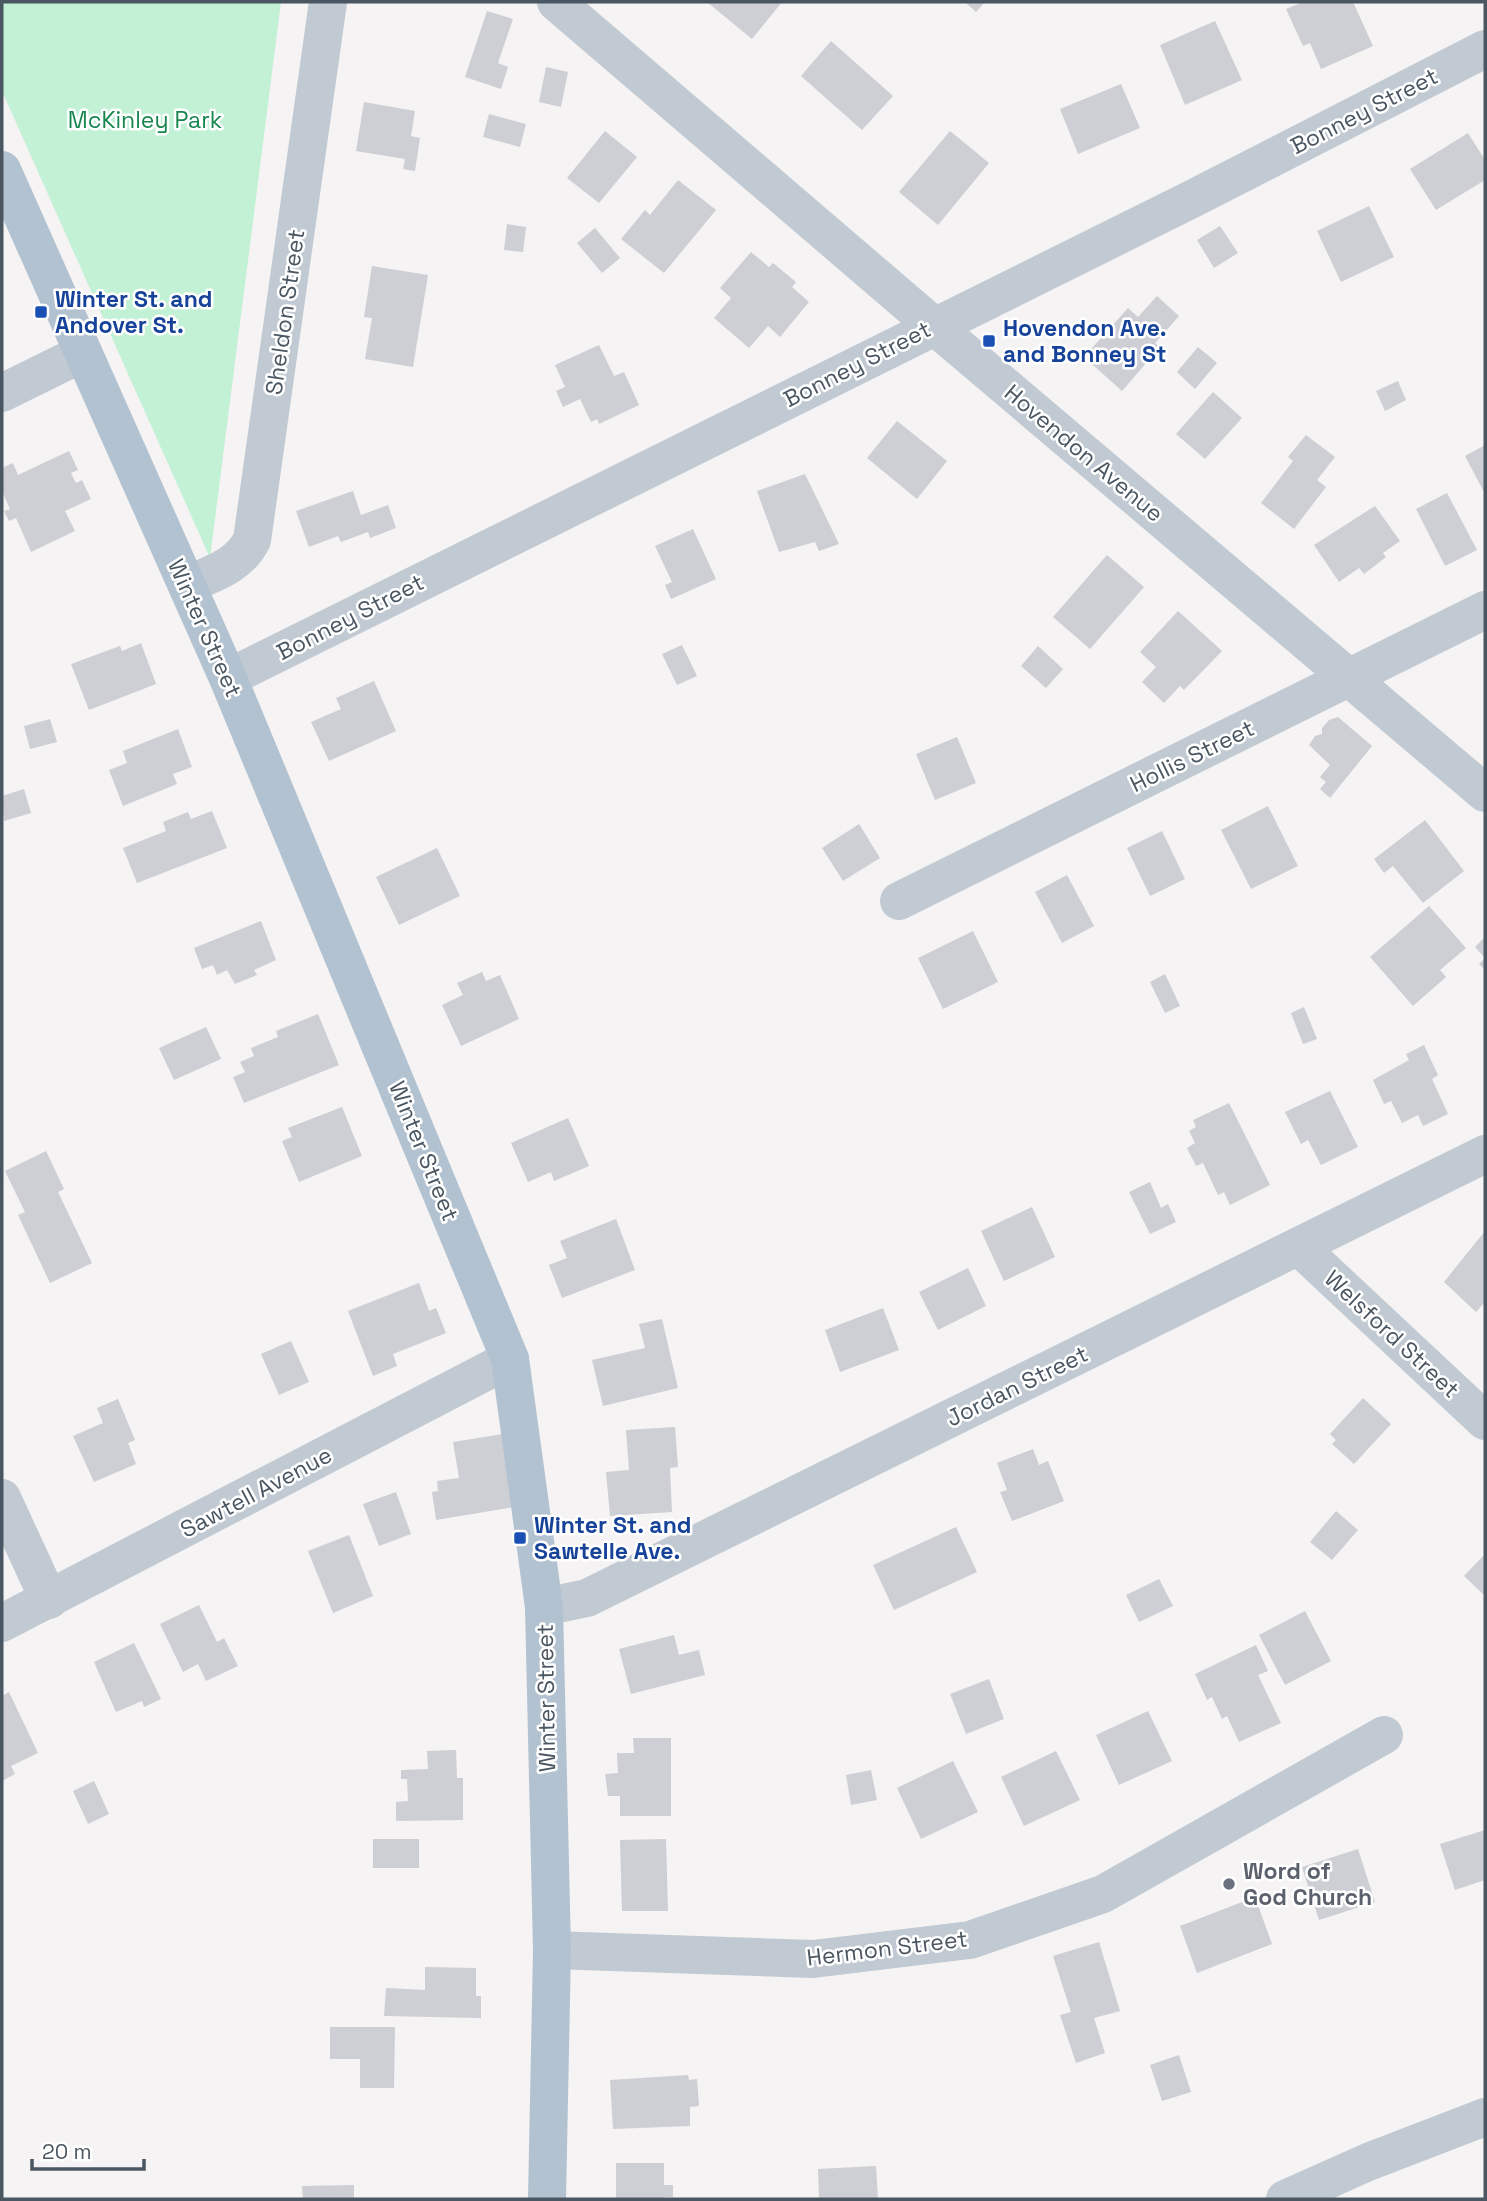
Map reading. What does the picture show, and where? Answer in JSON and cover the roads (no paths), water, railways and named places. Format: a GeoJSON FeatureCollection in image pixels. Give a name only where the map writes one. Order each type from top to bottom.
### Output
{"type":"FeatureCollection","features":[{"type":"Feature","properties":{"kind":"main road","name":"Winter Street"},"geometry":{"type":"LineString","coordinates":[[2,170],[228,678],[510,1359],[544,1607],[552,1950],[547,2199]]}},
{"type":"Feature","properties":{"kind":"street","name":"Sheldon Street"},"geometry":{"type":"LineString","coordinates":[[187,584],[235,562],[245,554],[252,540],[328,2]]}},
{"type":"Feature","properties":{"kind":"street","name":"Hovendon Avenue"},"geometry":{"type":"LineString","coordinates":[[556,2],[1485,793]]}},
{"type":"Feature","properties":{"kind":"street","name":"Bonney Street"},"geometry":{"type":"LineString","coordinates":[[228,678],[1192,199],[1485,49]]}},
{"type":"Feature","properties":{"kind":"street"},"geometry":{"type":"LineString","coordinates":[[2,393],[83,353]]}},
{"type":"Feature","properties":{"kind":"street","name":"Hollis Street"},"geometry":{"type":"LineString","coordinates":[[899,901],[1485,610]]}},
{"type":"Feature","properties":{"kind":"street","name":"Jordan Street"},"geometry":{"type":"LineString","coordinates":[[544,1607],[587,1598],[1485,1154]]}},
{"type":"Feature","properties":{"kind":"street","name":"Welsford Street"},"geometry":{"type":"LineString","coordinates":[[1299,1247],[1485,1421]]}},
{"type":"Feature","properties":{"kind":"street","name":"Sawtell Avenue"},"geometry":{"type":"LineString","coordinates":[[2,1623],[510,1359]]}},
{"type":"Feature","properties":{"kind":"street"},"geometry":{"type":"LineString","coordinates":[[2,1498],[49,1600]]}},
{"type":"Feature","properties":{"kind":"street","name":"Hermon Street"},"geometry":{"type":"LineString","coordinates":[[552,1950],[813,1959],[970,1940],[1103,1894],[1384,1735]]}},
{"type":"Feature","properties":{"kind":"street"},"geometry":{"type":"LineString","coordinates":[[1285,2199],[1368,2162],[1485,2117]]}},
{"type":"Feature","properties":{"kind":"place","name":"Winter St. and Andover St."},"geometry":{"type":"Point","coordinates":[41,312]}},
{"type":"Feature","properties":{"kind":"place","name":"Hovendon Ave. and Bonney St"},"geometry":{"type":"Point","coordinates":[989,341]}},
{"type":"Feature","properties":{"kind":"place","name":"Winter St. and Sawtelle Ave."},"geometry":{"type":"Point","coordinates":[520,1538]}},
{"type":"Feature","properties":{"kind":"place","name":"Word of God Church"},"geometry":{"type":"Point","coordinates":[1229,1884]}},
{"type":"Feature","properties":{"kind":"park label","name":"McKinley Park"},"geometry":{"type":"Point","coordinates":[145,120]}}]}
